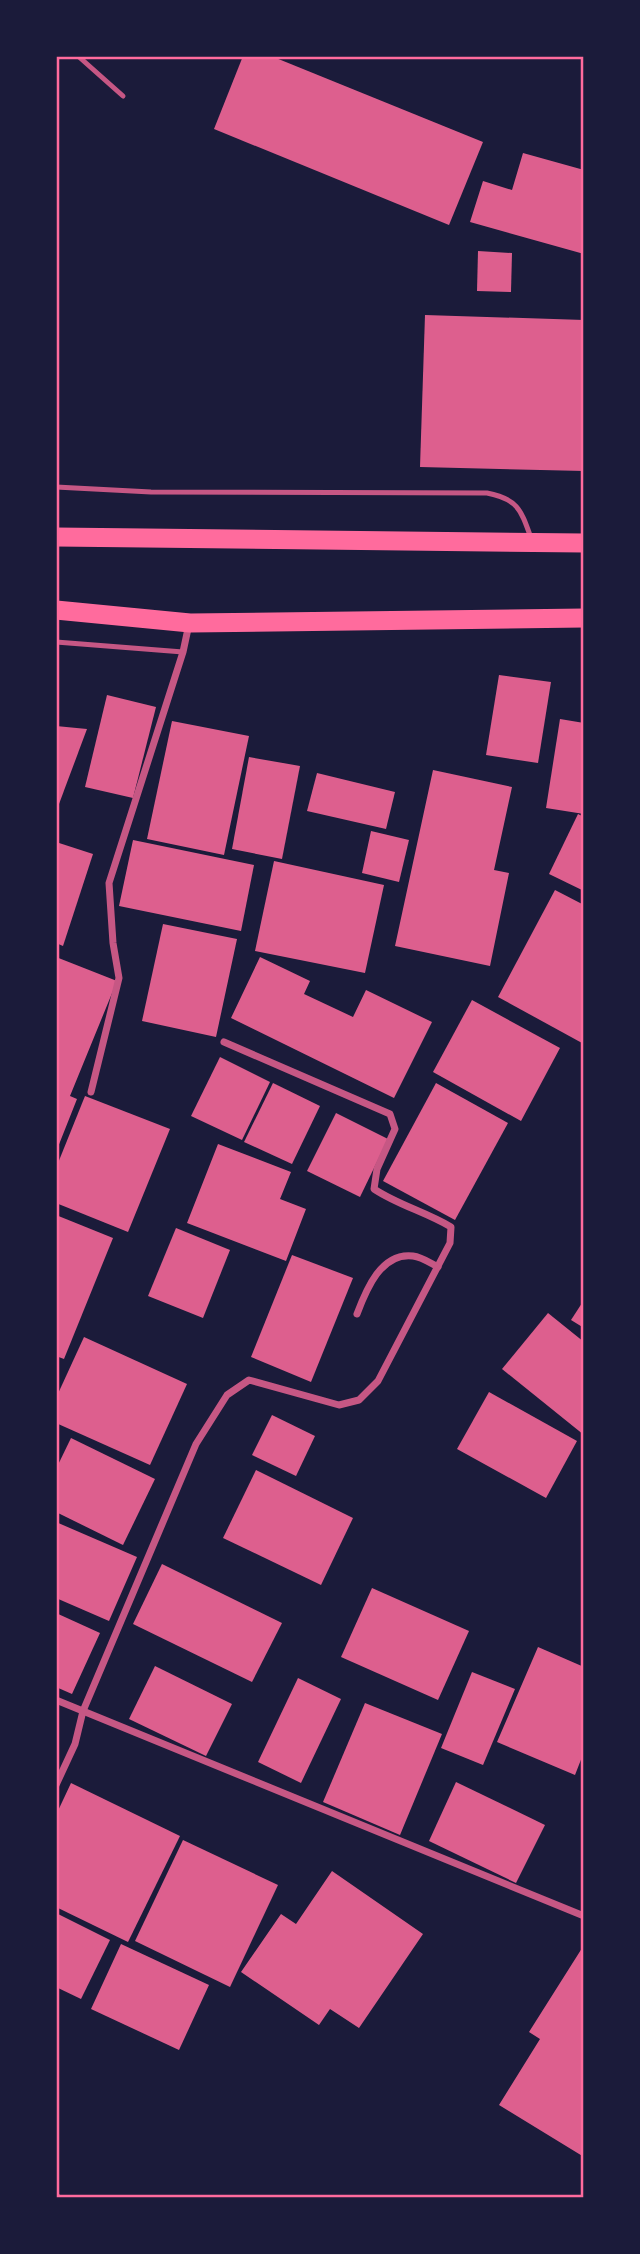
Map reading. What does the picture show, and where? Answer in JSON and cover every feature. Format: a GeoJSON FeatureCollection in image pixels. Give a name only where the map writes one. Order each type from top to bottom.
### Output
{"type":"FeatureCollection","features":[{"type":"Feature","properties":{"kind":"highway"},"geometry":{"type":"LineString","coordinates":[[56,537],[584,543]]}},
{"type":"Feature","properties":{"kind":"highway"},"geometry":{"type":"LineString","coordinates":[[56,610],[190,623],[584,618]]}},
{"type":"Feature","properties":{"kind":"street"},"geometry":{"type":"LineString","coordinates":[[91,1092],[119,978],[113,943],[110,883],[190,623]]}},
{"type":"Feature","properties":{"kind":"street"},"geometry":{"type":"LineString","coordinates":[[56,1785],[75,1744],[83,1711],[196,1444],[227,1395],[249,1380],[339,1405],[359,1400],[378,1381],[450,1243],[450,1227],[438,1219],[391,1200],[374,1189],[377,1169],[395,1129],[390,1114],[224,1042]]}},
{"type":"Feature","properties":{"kind":"street"},"geometry":{"type":"LineString","coordinates":[[357,1314],[367,1288],[384,1266],[399,1256],[416,1256],[438,1267]]}},
{"type":"Feature","properties":{"kind":"street"},"geometry":{"type":"LineString","coordinates":[[56,1700],[584,1916]]}},
{"type":"Feature","properties":{"kind":"lane"},"geometry":{"type":"LineString","coordinates":[[78,56],[123,96]]}},
{"type":"Feature","properties":{"kind":"lane"},"geometry":{"type":"LineString","coordinates":[[56,487],[150,492],[487,493],[503,496],[521,510],[533,544]]}},
{"type":"Feature","properties":{"kind":"lane"},"geometry":{"type":"LineString","coordinates":[[56,642],[183,652]]}},
{"type":"Feature","properties":{"kind":"building"},"geometry":{"type":"Polygon","coordinates":[[[243,56],[271,56],[483,142],[449,225],[214,129],[243,56]]]}},
{"type":"Feature","properties":{"kind":"building"},"geometry":{"type":"Polygon","coordinates":[[[523,153],[584,170],[584,254],[470,222],[483,181],[512,190],[523,153]]]}},
{"type":"Feature","properties":{"kind":"building"},"geometry":{"type":"Polygon","coordinates":[[[478,251],[512,253],[511,292],[477,291],[478,251]]]}},
{"type":"Feature","properties":{"kind":"building"},"geometry":{"type":"Polygon","coordinates":[[[425,315],[584,320],[584,471],[420,467],[425,315]]]}},
{"type":"Feature","properties":{"kind":"building"},"geometry":{"type":"Polygon","coordinates":[[[499,675],[551,682],[538,763],[486,755],[499,675]]]}},
{"type":"Feature","properties":{"kind":"building"},"geometry":{"type":"Polygon","coordinates":[[[107,695],[156,707],[133,798],[85,787],[107,695]]]}},
{"type":"Feature","properties":{"kind":"building"},"geometry":{"type":"Polygon","coordinates":[[[560,719],[584,723],[584,814],[546,808],[560,719]]]}},
{"type":"Feature","properties":{"kind":"building"},"geometry":{"type":"Polygon","coordinates":[[[172,721],[249,736],[224,855],[147,839],[172,721]]]}},
{"type":"Feature","properties":{"kind":"building"},"geometry":{"type":"Polygon","coordinates":[[[56,726],[87,729],[56,812],[56,726]]]}},
{"type":"Feature","properties":{"kind":"building"},"geometry":{"type":"Polygon","coordinates":[[[249,757],[300,766],[282,859],[232,849],[249,757]]]}},
{"type":"Feature","properties":{"kind":"building"},"geometry":{"type":"Polygon","coordinates":[[[433,770],[512,787],[494,870],[509,873],[490,966],[395,946],[433,770]]]}},
{"type":"Feature","properties":{"kind":"building"},"geometry":{"type":"Polygon","coordinates":[[[317,773],[395,792],[386,829],[307,811],[317,773]]]}},
{"type":"Feature","properties":{"kind":"building"},"geometry":{"type":"Polygon","coordinates":[[[578,814],[584,817],[584,891],[549,874],[578,814]]]}},
{"type":"Feature","properties":{"kind":"building"},"geometry":{"type":"Polygon","coordinates":[[[371,831],[409,840],[399,882],[362,873],[371,831]]]}},
{"type":"Feature","properties":{"kind":"building"},"geometry":{"type":"Polygon","coordinates":[[[133,840],[254,865],[241,931],[119,906],[133,840]]]}},
{"type":"Feature","properties":{"kind":"building"},"geometry":{"type":"Polygon","coordinates":[[[56,842],[93,854],[63,946],[56,943],[56,842]]]}},
{"type":"Feature","properties":{"kind":"building"},"geometry":{"type":"Polygon","coordinates":[[[274,861],[384,885],[365,973],[255,951],[274,861]]]}},
{"type":"Feature","properties":{"kind":"building"},"geometry":{"type":"Polygon","coordinates":[[[555,890],[584,905],[582,1043],[498,997],[555,890]]]}},
{"type":"Feature","properties":{"kind":"building"},"geometry":{"type":"Polygon","coordinates":[[[163,924],[237,939],[216,1037],[142,1021],[163,924]]]}},
{"type":"Feature","properties":{"kind":"building"},"geometry":{"type":"Polygon","coordinates":[[[56,957],[117,981],[70,1096],[77,1099],[56,1152],[56,957]]]}},
{"type":"Feature","properties":{"kind":"building"},"geometry":{"type":"Polygon","coordinates":[[[260,957],[310,981],[304,994],[353,1017],[366,990],[432,1022],[394,1098],[231,1018],[260,957]]]}},
{"type":"Feature","properties":{"kind":"building"},"geometry":{"type":"Polygon","coordinates":[[[472,1000],[560,1048],[521,1121],[433,1072],[472,1000]]]}},
{"type":"Feature","properties":{"kind":"building"},"geometry":{"type":"Polygon","coordinates":[[[220,1057],[270,1082],[242,1140],[191,1116],[220,1057]]]}},
{"type":"Feature","properties":{"kind":"building"},"geometry":{"type":"Polygon","coordinates":[[[273,1083],[320,1106],[292,1164],[244,1142],[273,1083]]]}},
{"type":"Feature","properties":{"kind":"building"},"geometry":{"type":"Polygon","coordinates":[[[436,1083],[508,1123],[455,1220],[383,1181],[436,1083]]]}},
{"type":"Feature","properties":{"kind":"building"},"geometry":{"type":"Polygon","coordinates":[[[85,1096],[170,1129],[128,1232],[56,1203],[56,1168],[85,1096]]]}},
{"type":"Feature","properties":{"kind":"building"},"geometry":{"type":"Polygon","coordinates":[[[336,1113],[388,1139],[360,1197],[307,1171],[336,1113]]]}},
{"type":"Feature","properties":{"kind":"building"},"geometry":{"type":"Polygon","coordinates":[[[218,1144],[291,1172],[280,1199],[306,1209],[286,1261],[187,1223],[218,1144]]]}},
{"type":"Feature","properties":{"kind":"building"},"geometry":{"type":"Polygon","coordinates":[[[56,1215],[113,1238],[64,1359],[56,1356],[56,1215]]]}},
{"type":"Feature","properties":{"kind":"building"},"geometry":{"type":"Polygon","coordinates":[[[176,1228],[230,1250],[203,1318],[148,1296],[176,1228]]]}},
{"type":"Feature","properties":{"kind":"building"},"geometry":{"type":"Polygon","coordinates":[[[292,1255],[353,1278],[311,1382],[251,1357],[292,1255]]]}},
{"type":"Feature","properties":{"kind":"building"},"geometry":{"type":"Polygon","coordinates":[[[584,1300],[584,1328],[571,1320],[584,1300]]]}},
{"type":"Feature","properties":{"kind":"building"},"geometry":{"type":"Polygon","coordinates":[[[548,1313],[584,1342],[584,1435],[502,1369],[548,1313]]]}},
{"type":"Feature","properties":{"kind":"building"},"geometry":{"type":"Polygon","coordinates":[[[84,1337],[187,1384],[150,1465],[56,1423],[56,1398],[84,1337]]]}},
{"type":"Feature","properties":{"kind":"building"},"geometry":{"type":"Polygon","coordinates":[[[489,1392],[577,1441],[546,1498],[457,1449],[489,1392]]]}},
{"type":"Feature","properties":{"kind":"building"},"geometry":{"type":"Polygon","coordinates":[[[272,1415],[315,1436],[296,1476],[252,1455],[272,1415]]]}},
{"type":"Feature","properties":{"kind":"building"},"geometry":{"type":"Polygon","coordinates":[[[71,1438],[155,1479],[123,1545],[56,1512],[56,1469],[71,1438]]]}},
{"type":"Feature","properties":{"kind":"building"},"geometry":{"type":"Polygon","coordinates":[[[256,1470],[353,1518],[321,1585],[223,1538],[256,1470]]]}},
{"type":"Feature","properties":{"kind":"building"},"geometry":{"type":"Polygon","coordinates":[[[56,1522],[137,1557],[109,1621],[56,1598],[56,1522]]]}},
{"type":"Feature","properties":{"kind":"building"},"geometry":{"type":"Polygon","coordinates":[[[162,1564],[282,1623],[252,1682],[133,1624],[162,1564]]]}},
{"type":"Feature","properties":{"kind":"building"},"geometry":{"type":"Polygon","coordinates":[[[372,1588],[469,1631],[438,1700],[341,1657],[372,1588]]]}},
{"type":"Feature","properties":{"kind":"building"},"geometry":{"type":"Polygon","coordinates":[[[56,1613],[100,1633],[72,1694],[56,1687],[56,1613]]]}},
{"type":"Feature","properties":{"kind":"building"},"geometry":{"type":"Polygon","coordinates":[[[538,1647],[584,1667],[584,1758],[582,1757],[575,1775],[497,1742],[538,1647]]]}},
{"type":"Feature","properties":{"kind":"building"},"geometry":{"type":"Polygon","coordinates":[[[155,1666],[232,1704],[206,1756],[129,1719],[155,1666]]]}},
{"type":"Feature","properties":{"kind":"building"},"geometry":{"type":"Polygon","coordinates":[[[472,1672],[515,1689],[483,1765],[441,1748],[472,1672]]]}},
{"type":"Feature","properties":{"kind":"building"},"geometry":{"type":"Polygon","coordinates":[[[298,1678],[341,1699],[301,1783],[258,1762],[298,1678]]]}},
{"type":"Feature","properties":{"kind":"building"},"geometry":{"type":"Polygon","coordinates":[[[365,1703],[442,1734],[400,1835],[323,1802],[365,1703]]]}},
{"type":"Feature","properties":{"kind":"building"},"geometry":{"type":"Polygon","coordinates":[[[456,1782],[545,1825],[516,1883],[429,1841],[456,1782]]]}},
{"type":"Feature","properties":{"kind":"building"},"geometry":{"type":"Polygon","coordinates":[[[71,1783],[180,1836],[128,1942],[56,1907],[56,1815],[71,1783]]]}},
{"type":"Feature","properties":{"kind":"building"},"geometry":{"type":"Polygon","coordinates":[[[183,1840],[278,1885],[230,1987],[135,1941],[183,1840]]]}},
{"type":"Feature","properties":{"kind":"building"},"geometry":{"type":"Polygon","coordinates":[[[332,1871],[423,1934],[359,2028],[330,2009],[319,2025],[241,1972],[281,1914],[296,1924],[332,1871]]]}},
{"type":"Feature","properties":{"kind":"building"},"geometry":{"type":"Polygon","coordinates":[[[56,1913],[110,1940],[81,1999],[56,1987],[56,1913]]]}},
{"type":"Feature","properties":{"kind":"building"},"geometry":{"type":"Polygon","coordinates":[[[121,1944],[209,1985],[179,2050],[91,2009],[121,1944]]]}},
{"type":"Feature","properties":{"kind":"building"},"geometry":{"type":"Polygon","coordinates":[[[584,1945],[584,2157],[499,2105],[540,2039],[529,2032],[584,1945]]]}}]}
